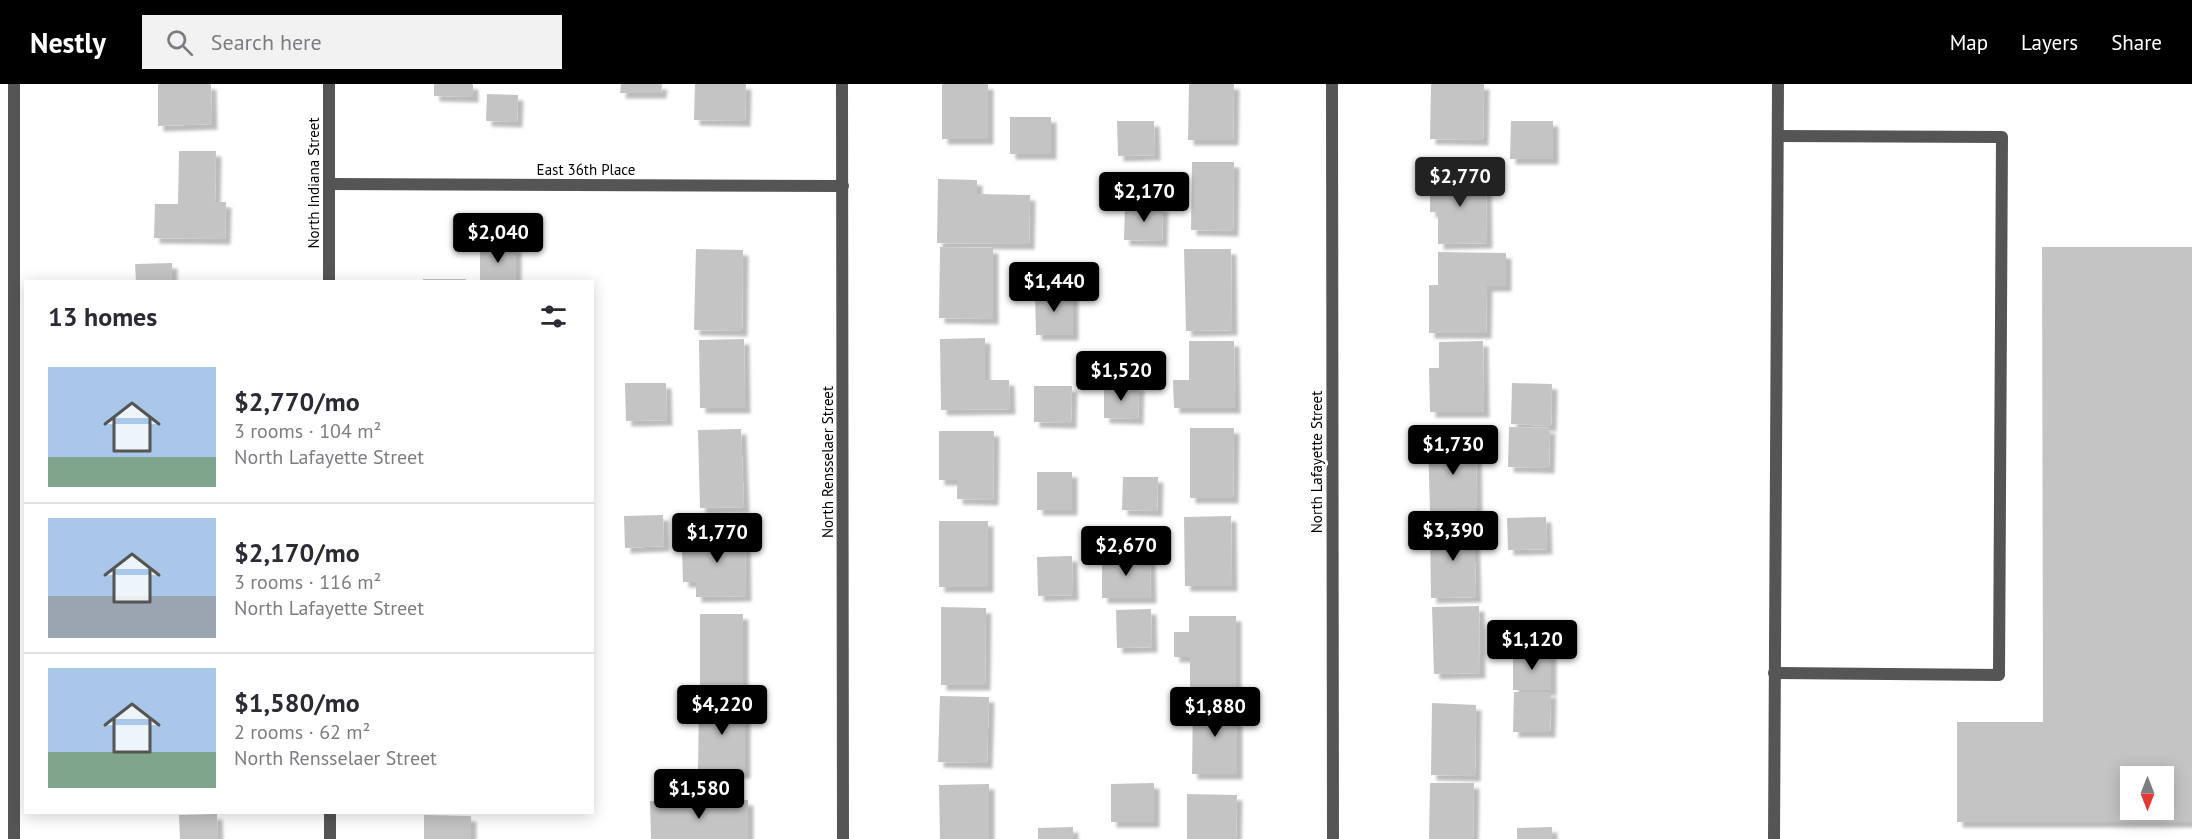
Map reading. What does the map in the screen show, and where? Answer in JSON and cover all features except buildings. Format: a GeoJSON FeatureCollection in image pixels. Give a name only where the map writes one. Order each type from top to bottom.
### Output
{"type":"FeatureCollection","features":[{"type":"Feature","properties":{"kind":"street"},"geometry":{"type":"LineString","coordinates":[[14,84],[14,839]]}},
{"type":"Feature","properties":{"kind":"street","name":"North Indiana Street"},"geometry":{"type":"LineString","coordinates":[[329,84],[329,280]]}},
{"type":"Feature","properties":{"kind":"street","name":"North Rensselaer Street"},"geometry":{"type":"LineString","coordinates":[[842,84],[843,839]]}},
{"type":"Feature","properties":{"kind":"street","name":"North Lafayette Street"},"geometry":{"type":"LineString","coordinates":[[1332,84],[1333,839]]}},
{"type":"Feature","properties":{"kind":"street"},"geometry":{"type":"LineString","coordinates":[[1774,839],[1778,84]]}},
{"type":"Feature","properties":{"kind":"street"},"geometry":{"type":"LineString","coordinates":[[1774,673],[1999,675],[2002,137],[1778,136]]}},
{"type":"Feature","properties":{"kind":"street","name":"East 36th Place"},"geometry":{"type":"LineString","coordinates":[[329,184],[843,186]]}},
{"type":"Feature","properties":{"kind":"street"},"geometry":{"type":"LineString","coordinates":[[330,814],[330,839]]}}]}
